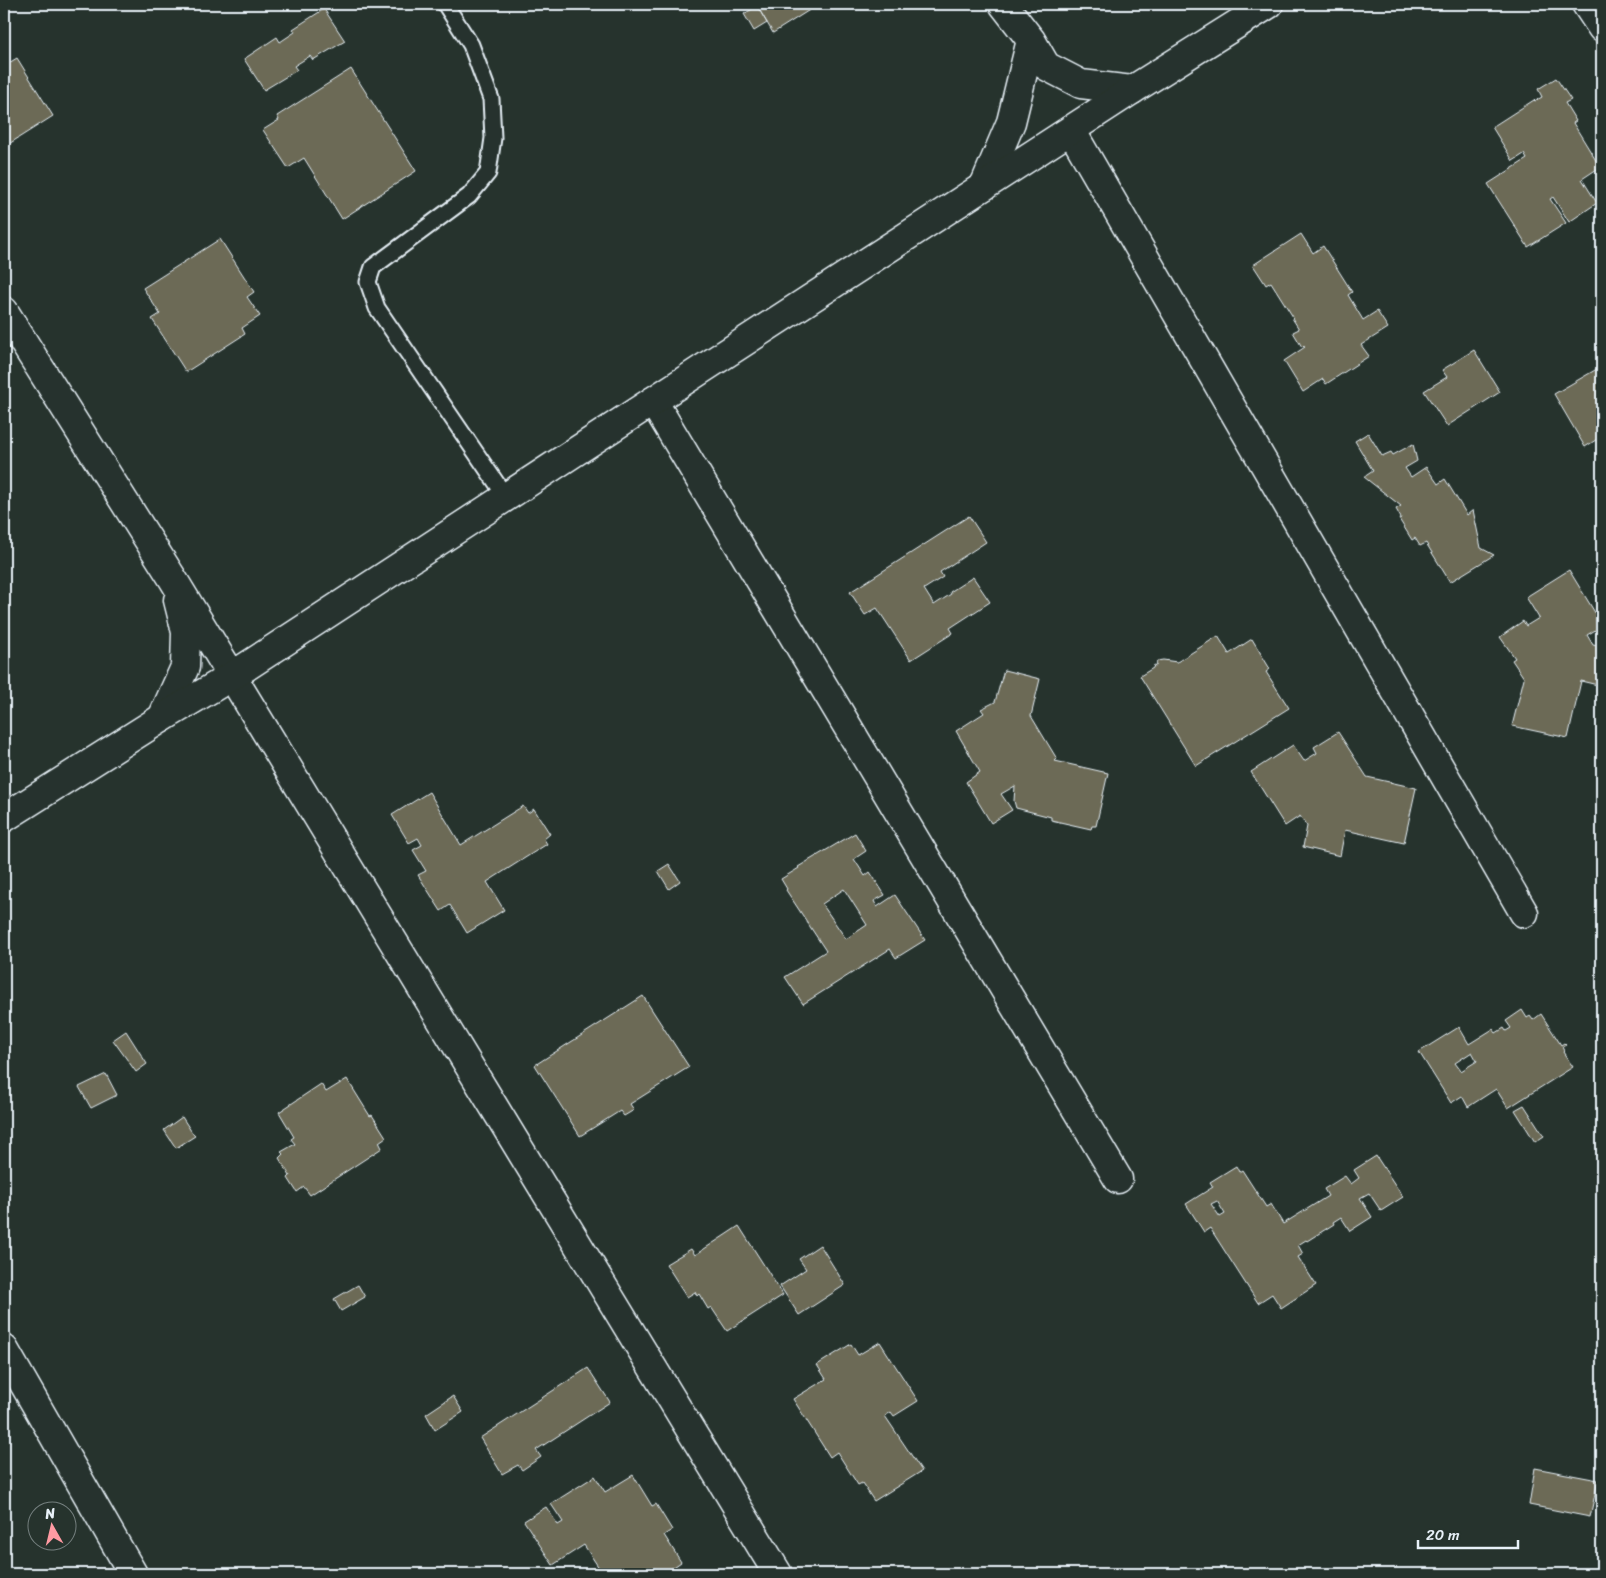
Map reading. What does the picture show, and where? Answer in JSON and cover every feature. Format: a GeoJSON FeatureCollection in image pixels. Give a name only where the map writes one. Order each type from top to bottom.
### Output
{"type":"FeatureCollection","features":[{"type":"Feature","properties":{"kind":"street"},"geometry":{"type":"LineString","coordinates":[[1003,4],[1031,40],[1046,66],[1080,84],[1132,90]]}},
{"type":"Feature","properties":{"kind":"street"},"geometry":{"type":"LineString","coordinates":[[4,818],[232,676],[652,401],[1132,90],[1269,4]]}},
{"type":"Feature","properties":{"kind":"street"},"geometry":{"type":"LineString","coordinates":[[1586,4],[1602,28]]}},
{"type":"Feature","properties":{"kind":"street"},"geometry":{"type":"LineString","coordinates":[[984,186],[1011,122],[1031,40]]}},
{"type":"Feature","properties":{"kind":"street"},"geometry":{"type":"LineString","coordinates":[[1071,130],[1524,913]]}},
{"type":"Feature","properties":{"kind":"street"},"geometry":{"type":"LineString","coordinates":[[4,311],[174,579],[778,1574]]}},
{"type":"Feature","properties":{"kind":"street"},"geometry":{"type":"LineString","coordinates":[[652,401],[1118,1179]]}},
{"type":"Feature","properties":{"kind":"street"},"geometry":{"type":"LineString","coordinates":[[162,718],[185,667],[186,632],[174,579]]}},
{"type":"Feature","properties":{"kind":"street"},"geometry":{"type":"LineString","coordinates":[[4,1349],[133,1574]]}},
{"type":"Feature","properties":{"kind":"lane"},"geometry":{"type":"LineString","coordinates":[[444,4],[472,45],[491,99],[493,138],[488,173],[469,196],[373,266],[368,282],[377,308],[506,497]]}},
{"type":"Feature","properties":{"kind":"building"},"geometry":{"type":"Polygon","coordinates":[[[756,4],[819,4],[773,33],[756,4]]]}},
{"type":"Feature","properties":{"kind":"building"},"geometry":{"type":"Polygon","coordinates":[[[757,6],[767,23],[754,31],[744,14],[757,6]]]}},
{"type":"Feature","properties":{"kind":"building"},"geometry":{"type":"Polygon","coordinates":[[[324,9],[345,41],[313,60],[310,56],[294,66],[297,70],[264,90],[244,59],[277,37],[280,42],[295,32],[293,29],[324,9]]]}},
{"type":"Feature","properties":{"kind":"building"},"geometry":{"type":"Polygon","coordinates":[[[17,58],[53,116],[4,147],[4,66],[17,58]]]}},
{"type":"Feature","properties":{"kind":"building"},"geometry":{"type":"Polygon","coordinates":[[[351,69],[416,171],[342,219],[304,158],[288,168],[263,130],[279,120],[277,116],[351,69]]]}},
{"type":"Feature","properties":{"kind":"building"},"geometry":{"type":"Polygon","coordinates":[[[1556,78],[1571,100],[1565,103],[1576,121],[1573,123],[1600,167],[1582,179],[1597,203],[1569,222],[1553,197],[1550,199],[1566,223],[1528,247],[1488,184],[1527,159],[1524,154],[1513,161],[1492,127],[1534,100],[1542,97],[1538,89],[1556,78]]]}},
{"type":"Feature","properties":{"kind":"building"},"geometry":{"type":"Polygon","coordinates":[[[1301,234],[1313,253],[1323,246],[1352,292],[1348,295],[1363,320],[1377,311],[1388,328],[1361,345],[1369,356],[1326,384],[1323,379],[1303,392],[1284,361],[1305,347],[1304,345],[1302,347],[1293,332],[1299,329],[1271,282],[1266,285],[1253,265],[1301,234]]]}},
{"type":"Feature","properties":{"kind":"building"},"geometry":{"type":"Polygon","coordinates":[[[220,239],[254,292],[247,297],[260,316],[242,328],[245,334],[186,372],[152,319],[160,314],[143,288],[220,239]]]}},
{"type":"Feature","properties":{"kind":"building"},"geometry":{"type":"Polygon","coordinates":[[[1474,350],[1500,392],[1447,426],[1424,391],[1447,377],[1442,370],[1474,350]]]}},
{"type":"Feature","properties":{"kind":"building"},"geometry":{"type":"Polygon","coordinates":[[[1602,366],[1602,436],[1585,447],[1554,394],[1602,366]]]}},
{"type":"Feature","properties":{"kind":"building"},"geometry":{"type":"Polygon","coordinates":[[[1368,433],[1382,456],[1391,452],[1393,455],[1413,444],[1417,461],[1405,468],[1411,477],[1426,467],[1438,484],[1445,479],[1467,515],[1473,510],[1481,548],[1494,555],[1450,582],[1426,543],[1420,546],[1415,538],[1412,540],[1399,519],[1401,518],[1396,509],[1401,506],[1364,477],[1373,471],[1355,441],[1368,433]]]}},
{"type":"Feature","properties":{"kind":"building"},"geometry":{"type":"Polygon","coordinates":[[[969,516],[986,542],[940,572],[943,577],[924,589],[934,605],[973,577],[990,602],[950,628],[953,633],[911,660],[877,608],[865,615],[850,592],[969,516]]]}},
{"type":"Feature","properties":{"kind":"building"},"geometry":{"type":"Polygon","coordinates":[[[1569,570],[1602,624],[1602,626],[1587,635],[1593,645],[1602,647],[1602,686],[1581,681],[1568,738],[1512,726],[1524,678],[1512,660],[1515,658],[1500,637],[1523,621],[1526,626],[1539,618],[1526,597],[1569,570]]]}},
{"type":"Feature","properties":{"kind":"building"},"geometry":{"type":"Polygon","coordinates":[[[1218,636],[1229,654],[1252,639],[1270,669],[1266,672],[1289,708],[1196,766],[1140,676],[1153,668],[1154,665],[1156,666],[1157,661],[1177,662],[1218,636]]]}},
{"type":"Feature","properties":{"kind":"building"},"geometry":{"type":"Polygon","coordinates":[[[1004,670],[1040,679],[1031,716],[1057,759],[1055,761],[1108,773],[1096,826],[1092,826],[1091,829],[1051,820],[1051,817],[1016,808],[1014,801],[1015,786],[1001,794],[1012,810],[991,823],[966,782],[980,772],[956,731],[984,713],[981,709],[995,702],[1004,670]]]}},
{"type":"Feature","properties":{"kind":"building"},"geometry":{"type":"Polygon","coordinates":[[[1338,732],[1367,777],[1416,788],[1404,843],[1345,830],[1340,856],[1303,847],[1307,826],[1300,816],[1285,826],[1251,772],[1293,745],[1304,761],[1317,753],[1314,747],[1338,732]]]}},
{"type":"Feature","properties":{"kind":"building"},"geometry":{"type":"Polygon","coordinates":[[[429,792],[461,845],[523,806],[528,813],[534,809],[550,834],[544,839],[547,844],[487,882],[504,910],[467,933],[450,905],[441,911],[418,875],[426,871],[413,850],[422,845],[418,838],[409,843],[392,815],[429,792]]]}},
{"type":"Feature","properties":{"kind":"building"},"geometry":{"type":"Polygon","coordinates":[[[855,833],[866,851],[854,859],[865,876],[870,872],[885,895],[874,901],[877,907],[895,895],[925,940],[896,958],[890,949],[803,1004],[785,977],[826,951],[786,890],[781,879],[855,833]],[[844,889],[822,904],[846,939],[867,925],[844,889]]]}},
{"type":"Feature","properties":{"kind":"building"},"geometry":{"type":"Polygon","coordinates":[[[669,864],[680,881],[669,889],[658,871],[669,864]]]}},
{"type":"Feature","properties":{"kind":"building"},"geometry":{"type":"Polygon","coordinates":[[[643,996],[689,1067],[630,1104],[634,1110],[624,1116],[620,1111],[580,1136],[535,1065],[643,996]]]}},
{"type":"Feature","properties":{"kind":"building"},"geometry":{"type":"Polygon","coordinates":[[[1522,1010],[1527,1018],[1530,1016],[1533,1020],[1541,1014],[1561,1045],[1564,1043],[1566,1045],[1562,1047],[1563,1052],[1573,1067],[1508,1108],[1496,1089],[1468,1107],[1462,1096],[1451,1103],[1419,1052],[1459,1027],[1469,1044],[1493,1029],[1496,1033],[1504,1028],[1506,1031],[1511,1028],[1506,1021],[1522,1010]],[[1472,1052],[1455,1063],[1461,1071],[1477,1061],[1472,1052]]]}},
{"type":"Feature","properties":{"kind":"building"},"geometry":{"type":"Polygon","coordinates":[[[126,1031],[147,1064],[136,1072],[113,1040],[126,1031]]]}},
{"type":"Feature","properties":{"kind":"building"},"geometry":{"type":"Polygon","coordinates":[[[106,1074],[117,1095],[91,1108],[79,1087],[106,1074]]]}},
{"type":"Feature","properties":{"kind":"building"},"geometry":{"type":"Polygon","coordinates":[[[347,1079],[370,1116],[372,1115],[386,1137],[379,1142],[382,1148],[310,1195],[304,1187],[297,1192],[279,1158],[283,1154],[281,1152],[295,1144],[291,1139],[294,1137],[279,1112],[321,1084],[326,1092],[347,1079]]]}},
{"type":"Feature","properties":{"kind":"building"},"geometry":{"type":"Polygon","coordinates":[[[1524,1105],[1544,1136],[1535,1142],[1515,1110],[1524,1105]]]}},
{"type":"Feature","properties":{"kind":"building"},"geometry":{"type":"Polygon","coordinates":[[[182,1117],[195,1136],[176,1148],[164,1130],[182,1117]]]}},
{"type":"Feature","properties":{"kind":"building"},"geometry":{"type":"Polygon","coordinates":[[[1376,1156],[1403,1197],[1381,1211],[1369,1193],[1360,1198],[1372,1217],[1350,1231],[1341,1217],[1333,1222],[1334,1224],[1298,1245],[1303,1254],[1298,1257],[1316,1285],[1281,1308],[1272,1294],[1258,1303],[1210,1228],[1204,1232],[1186,1204],[1213,1187],[1210,1182],[1236,1166],[1239,1172],[1242,1170],[1266,1207],[1271,1204],[1283,1224],[1328,1196],[1324,1189],[1345,1176],[1351,1184],[1359,1178],[1354,1170],[1376,1156]],[[1217,1201],[1211,1204],[1220,1217],[1225,1214],[1217,1201]]]}},
{"type":"Feature","properties":{"kind":"building"},"geometry":{"type":"Polygon","coordinates":[[[739,1226],[783,1295],[727,1331],[711,1307],[708,1309],[699,1294],[697,1296],[695,1292],[687,1297],[666,1264],[691,1249],[695,1255],[739,1226]]]}},
{"type":"Feature","properties":{"kind":"building"},"geometry":{"type":"Polygon","coordinates":[[[820,1245],[845,1285],[799,1315],[780,1286],[806,1269],[799,1259],[820,1245]]]}},
{"type":"Feature","properties":{"kind":"building"},"geometry":{"type":"Polygon","coordinates":[[[358,1285],[365,1297],[341,1311],[334,1299],[358,1285]]]}},
{"type":"Feature","properties":{"kind":"building"},"geometry":{"type":"Polygon","coordinates":[[[880,1342],[918,1401],[894,1416],[891,1412],[885,1416],[922,1471],[874,1501],[862,1483],[858,1485],[837,1452],[830,1457],[793,1399],[826,1379],[817,1365],[851,1344],[858,1355],[880,1342]]]}},
{"type":"Feature","properties":{"kind":"building"},"geometry":{"type":"Polygon","coordinates":[[[588,1368],[610,1402],[536,1450],[541,1457],[522,1470],[518,1465],[502,1474],[480,1438],[588,1368]]]}},
{"type":"Feature","properties":{"kind":"building"},"geometry":{"type":"Polygon","coordinates":[[[453,1396],[463,1412],[435,1430],[426,1414],[453,1396]]]}},
{"type":"Feature","properties":{"kind":"building"},"geometry":{"type":"Polygon","coordinates":[[[1535,1468],[1598,1480],[1590,1517],[1529,1505],[1535,1468]]]}},
{"type":"Feature","properties":{"kind":"building"},"geometry":{"type":"Polygon","coordinates":[[[633,1475],[652,1506],[656,1504],[672,1530],[664,1535],[681,1562],[668,1571],[670,1574],[603,1574],[584,1545],[553,1565],[524,1521],[546,1507],[558,1525],[563,1522],[551,1504],[595,1476],[605,1492],[633,1475]]]}}]}
